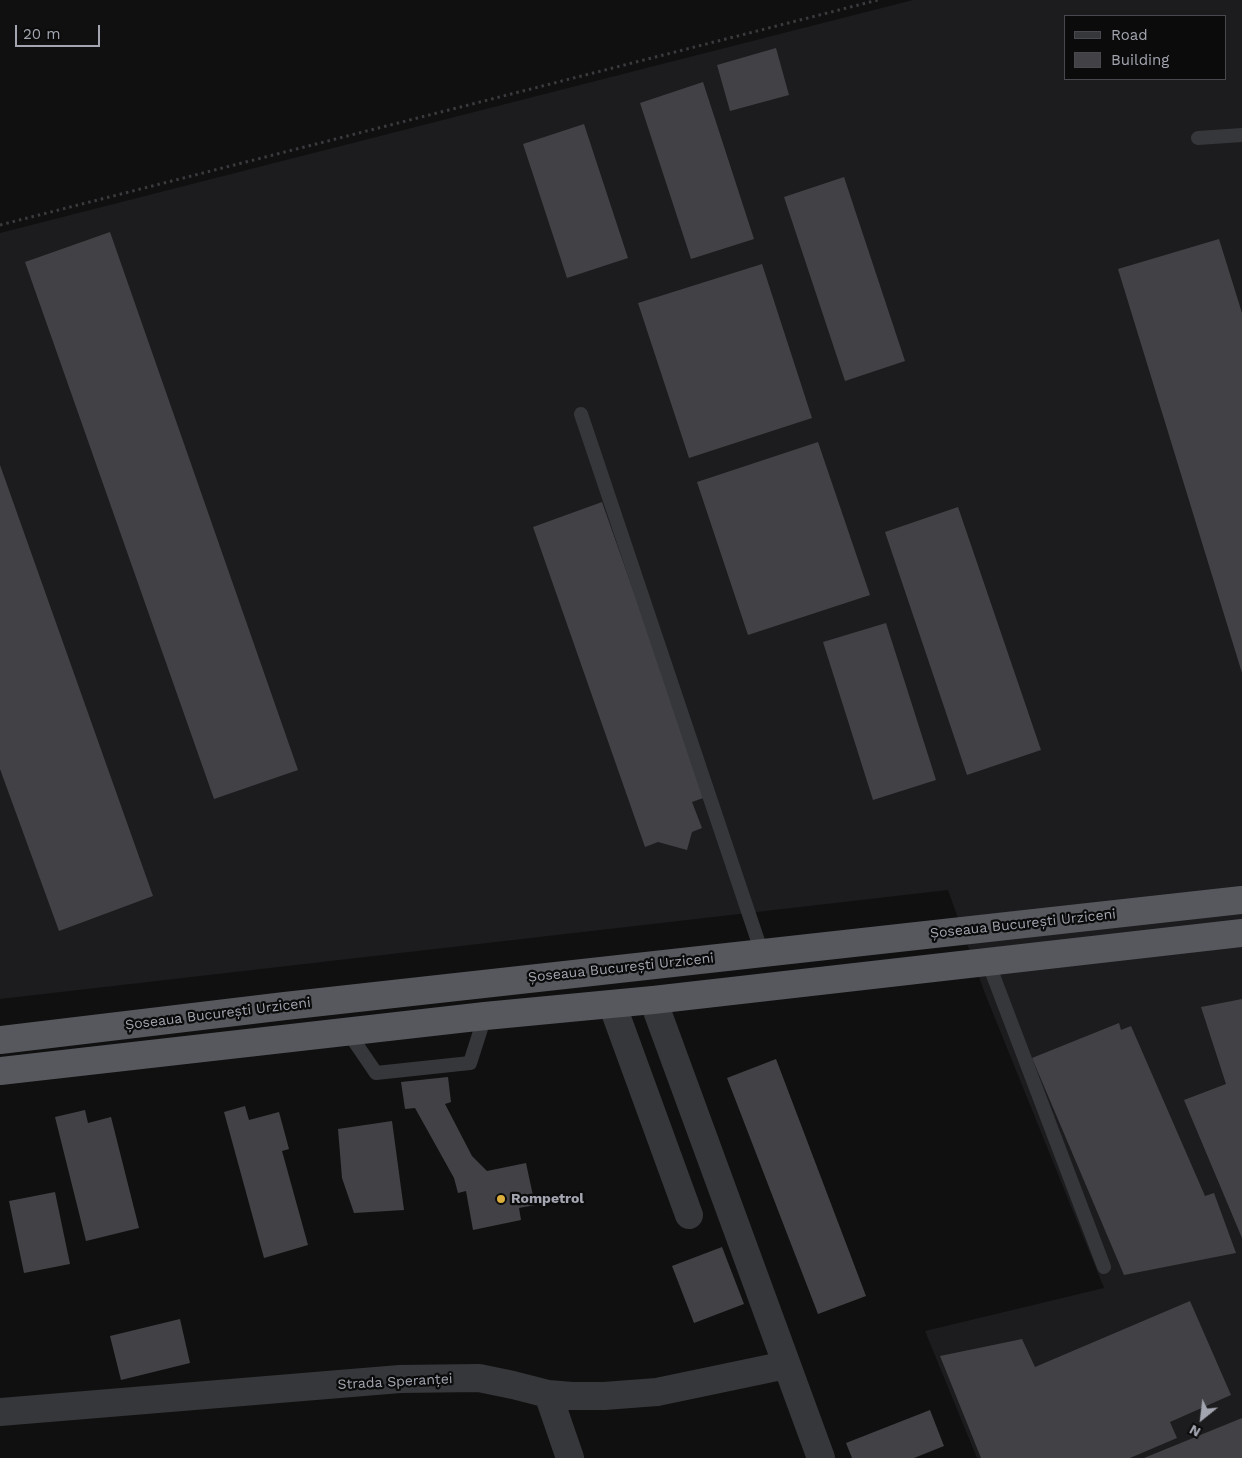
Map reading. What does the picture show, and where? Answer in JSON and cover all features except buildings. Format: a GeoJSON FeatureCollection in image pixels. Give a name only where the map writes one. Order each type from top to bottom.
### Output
{"type":"FeatureCollection","features":[{"type":"Feature","properties":{"kind":"highway","name":"Șoseaua București Urziceni"},"geometry":{"type":"LineString","coordinates":[[0,1040],[285,1006],[1242,900]]}},
{"type":"Feature","properties":{"kind":"highway"},"geometry":{"type":"LineString","coordinates":[[0,1071],[484,1016],[653,1000],[1242,933]]}},
{"type":"Feature","properties":{"kind":"street"},"geometry":{"type":"LineString","coordinates":[[653,1000],[821,1458]]}},
{"type":"Feature","properties":{"kind":"street"},"geometry":{"type":"LineString","coordinates":[[612,1004],[689,1215]]}},
{"type":"Feature","properties":{"kind":"street","name":"Strada Speranței"},"geometry":{"type":"LineString","coordinates":[[0,1412],[400,1379],[479,1378],[514,1384],[548,1394],[572,1396],[656,1392],[786,1365]]}},
{"type":"Feature","properties":{"kind":"street"},"geometry":{"type":"LineString","coordinates":[[548,1394],[570,1458]]}},
{"type":"Feature","properties":{"kind":"lane"},"geometry":{"type":"LineString","coordinates":[[1198,138],[1242,136]]}},
{"type":"Feature","properties":{"kind":"lane"},"geometry":{"type":"LineString","coordinates":[[581,414],[762,953]]}},
{"type":"Feature","properties":{"kind":"lane"},"geometry":{"type":"LineString","coordinates":[[988,962],[1104,1267]]}},
{"type":"Feature","properties":{"kind":"lane"},"geometry":{"type":"LineString","coordinates":[[348,1032],[376,1073],[470,1063],[484,1016]]}},
{"type":"Feature","properties":{"kind":"path"},"geometry":{"type":"LineString","coordinates":[[0,225],[878,0]]}},
{"type":"Feature","properties":{"kind":"shaded area"},"geometry":{"type":"Polygon","coordinates":[[[913,0],[1242,0],[1242,1458],[977,1458],[925,1331],[1104,1288],[984,991],[948,890],[0,999],[0,233],[913,0]]]}},
{"type":"Feature","properties":{"kind":"place","name":"Rompetrol"},"geometry":{"type":"Point","coordinates":[501,1199]}}]}
